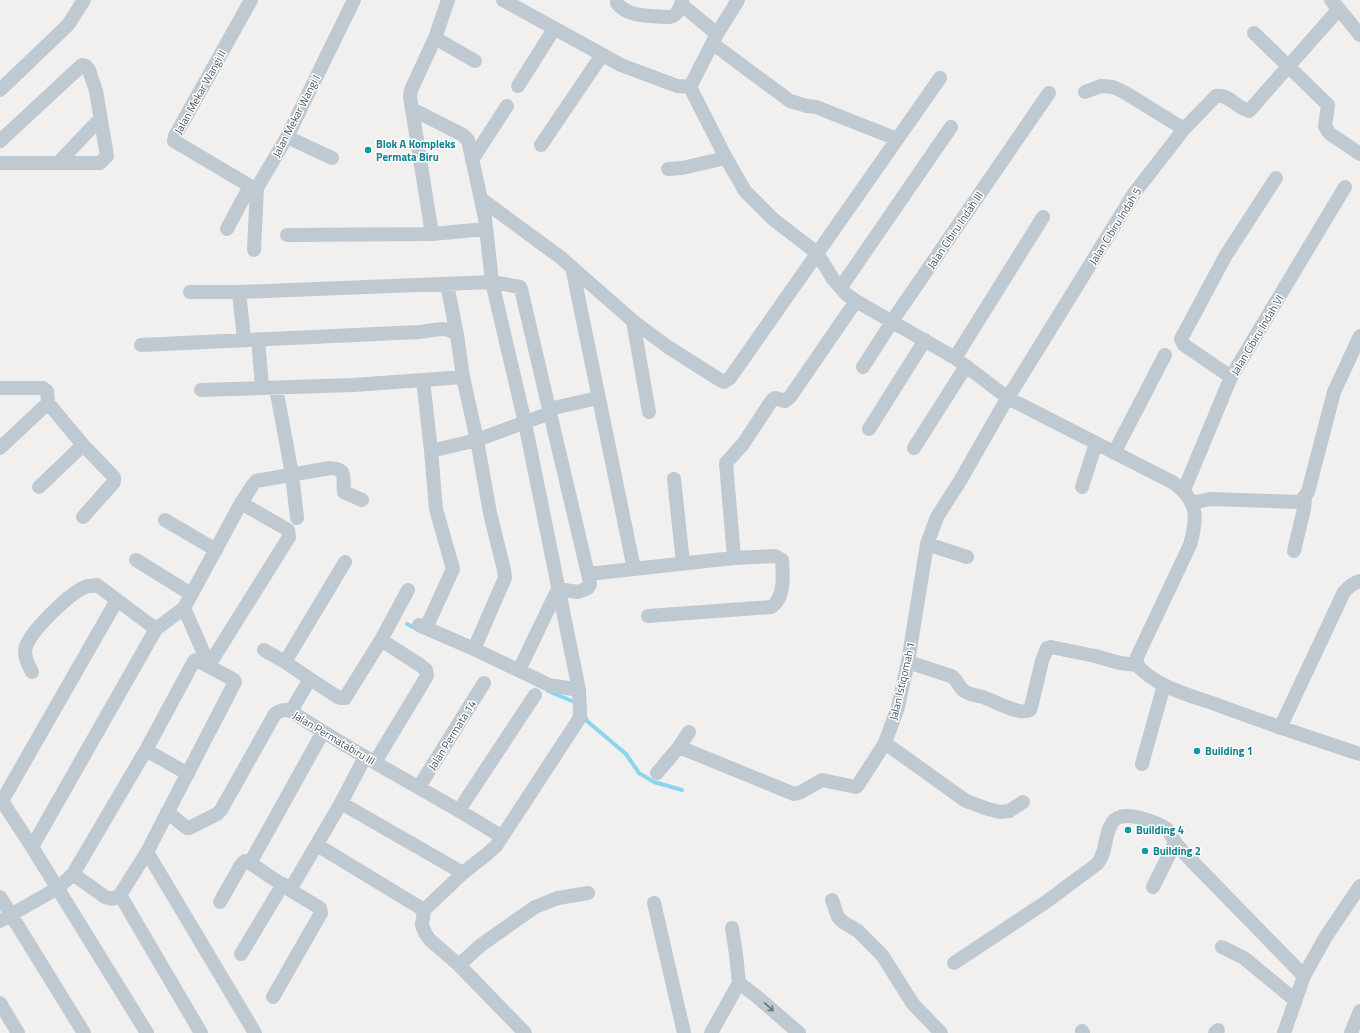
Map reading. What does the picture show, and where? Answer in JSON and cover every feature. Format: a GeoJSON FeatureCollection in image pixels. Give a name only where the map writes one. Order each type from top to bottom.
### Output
{"type":"FeatureCollection","features":[{"type":"Feature","properties":{"kind":"street"},"geometry":{"type":"LineString","coordinates":[[0,90],[68,25],[84,0]]}},
{"type":"Feature","properties":{"kind":"street","name":"Jalan Mekar Wangi II"},"geometry":{"type":"LineString","coordinates":[[252,0],[174,141],[253,187]]}},
{"type":"Feature","properties":{"kind":"street","name":"Jalan Mekar Wangi I"},"geometry":{"type":"LineString","coordinates":[[227,229],[287,137],[354,0]]}},
{"type":"Feature","properties":{"kind":"street"},"geometry":{"type":"LineString","coordinates":[[432,234],[410,97],[411,90],[435,38],[448,0]]}},
{"type":"Feature","properties":{"kind":"street"},"geometry":{"type":"LineString","coordinates":[[503,0],[621,65],[677,86],[690,87]]}},
{"type":"Feature","properties":{"kind":"street"},"geometry":{"type":"LineString","coordinates":[[618,0],[617,3],[627,12],[670,17],[677,13],[682,2],[714,39],[720,49],[790,101],[816,107],[897,139]]}},
{"type":"Feature","properties":{"kind":"street"},"geometry":{"type":"LineString","coordinates":[[690,87],[714,39],[738,0]]}},
{"type":"Feature","properties":{"kind":"street"},"geometry":{"type":"LineString","coordinates":[[1289,66],[1335,4],[1360,35]]}},
{"type":"Feature","properties":{"kind":"street"},"geometry":{"type":"LineString","coordinates":[[518,86],[554,29]]}},
{"type":"Feature","properties":{"kind":"street"},"geometry":{"type":"LineString","coordinates":[[1254,33],[1328,105],[1326,126],[1329,133],[1360,154]]}},
{"type":"Feature","properties":{"kind":"street"},"geometry":{"type":"LineString","coordinates":[[435,38],[475,61]]}},
{"type":"Feature","properties":{"kind":"street"},"geometry":{"type":"LineString","coordinates":[[541,145],[602,55]]}},
{"type":"Feature","properties":{"kind":"street"},"geometry":{"type":"LineString","coordinates":[[0,141],[82,65],[86,66],[89,70],[96,91],[106,156],[103,161],[100,163],[0,163]]}},
{"type":"Feature","properties":{"kind":"street","name":"Jalan Cibiru Indah 5"},"geometry":{"type":"LineString","coordinates":[[1008,398],[1135,192],[1184,129],[1216,96],[1226,96],[1245,110],[1249,111],[1289,66]]}},
{"type":"Feature","properties":{"kind":"street"},"geometry":{"type":"LineString","coordinates":[[481,199],[572,267],[633,321],[668,347],[724,382],[730,378],[940,78]]}},
{"type":"Feature","properties":{"kind":"street"},"geometry":{"type":"LineString","coordinates":[[1085,92],[1101,86],[1113,87],[1124,92],[1184,129]]}},
{"type":"Feature","properties":{"kind":"street"},"geometry":{"type":"LineString","coordinates":[[690,87],[726,158],[745,191],[773,219],[817,253],[833,279],[846,294],[960,362],[1008,398],[1174,483],[1184,490],[1192,503],[1195,515],[1194,532],[1190,545],[1137,657],[1137,665],[1140,669],[1164,685],[1280,728],[1360,754]]}},
{"type":"Feature","properties":{"kind":"street","name":"Jalan Cibiru Indah III"},"geometry":{"type":"LineString","coordinates":[[863,367],[892,322],[1049,93]]}},
{"type":"Feature","properties":{"kind":"street"},"geometry":{"type":"LineString","coordinates":[[472,160],[507,106]]}},
{"type":"Feature","properties":{"kind":"street"},"geometry":{"type":"LineString","coordinates":[[412,109],[463,135],[468,140],[486,218],[492,282],[525,423],[579,690],[579,719],[496,846],[463,873],[424,910],[422,925],[430,940],[459,965],[525,1033]]}},
{"type":"Feature","properties":{"kind":"street"},"geometry":{"type":"LineString","coordinates":[[58,163],[100,119]]}},
{"type":"Feature","properties":{"kind":"street"},"geometry":{"type":"LineString","coordinates":[[841,287],[951,127]]}},
{"type":"Feature","properties":{"kind":"street"},"geometry":{"type":"LineString","coordinates":[[287,137],[332,158]]}},
{"type":"Feature","properties":{"kind":"street"},"geometry":{"type":"LineString","coordinates":[[668,169],[682,168],[726,158]]}},
{"type":"Feature","properties":{"kind":"street"},"geometry":{"type":"LineString","coordinates":[[1231,377],[1184,345],[1181,339],[1226,255],[1276,178]]}},
{"type":"Feature","properties":{"kind":"street","name":"Jalan Cibiru Indah VI"},"geometry":{"type":"LineString","coordinates":[[1184,490],[1231,377],[1345,186]]}},
{"type":"Feature","properties":{"kind":"street"},"geometry":{"type":"LineString","coordinates":[[253,187],[254,250]]}},
{"type":"Feature","properties":{"kind":"street"},"geometry":{"type":"LineString","coordinates":[[914,448],[960,362],[1042,216]]}},
{"type":"Feature","properties":{"kind":"street"},"geometry":{"type":"LineString","coordinates":[[287,235],[432,234],[486,229]]}},
{"type":"Feature","properties":{"kind":"street"},"geometry":{"type":"LineString","coordinates":[[572,267],[634,569]]}},
{"type":"Feature","properties":{"kind":"street"},"geometry":{"type":"LineString","coordinates":[[190,292],[239,292],[492,282],[520,287],[590,584],[588,588],[578,592],[558,589]]}},
{"type":"Feature","properties":{"kind":"street"},"geometry":{"type":"LineString","coordinates":[[447,284],[463,377],[477,440],[490,513],[503,563],[505,578],[474,649]]}},
{"type":"Feature","properties":{"kind":"street"},"geometry":{"type":"LineString","coordinates":[[239,292],[262,387]]}},
{"type":"Feature","properties":{"kind":"street"},"geometry":{"type":"LineString","coordinates":[[734,558],[726,463],[743,444],[772,400],[774,398],[785,401],[790,397],[856,301]]}},
{"type":"Feature","properties":{"kind":"street"},"geometry":{"type":"LineString","coordinates":[[633,321],[648,412]]}},
{"type":"Feature","properties":{"kind":"street"},"geometry":{"type":"LineString","coordinates":[[141,345],[419,332],[444,329],[452,331],[457,336]]}},
{"type":"Feature","properties":{"kind":"street"},"geometry":{"type":"LineString","coordinates":[[1192,503],[1210,499],[1298,502],[1305,497],[1308,492],[1334,392],[1360,336]]}},
{"type":"Feature","properties":{"kind":"street"},"geometry":{"type":"LineString","coordinates":[[869,429],[925,340]]}},
{"type":"Feature","properties":{"kind":"street"},"geometry":{"type":"LineString","coordinates":[[1114,453],[1165,355]]}},
{"type":"Feature","properties":{"kind":"street"},"geometry":{"type":"LineString","coordinates":[[201,390],[262,387],[276,388],[463,377]]}},
{"type":"Feature","properties":{"kind":"street"},"geometry":{"type":"LineString","coordinates":[[423,380],[436,509],[453,569],[422,626],[549,685],[579,690]]}},
{"type":"Feature","properties":{"kind":"street"},"geometry":{"type":"LineString","coordinates":[[0,388],[43,388],[47,391],[48,403],[83,445],[114,477],[115,480],[83,517]]}},
{"type":"Feature","properties":{"kind":"street"},"geometry":{"type":"LineString","coordinates":[[276,388],[292,474],[297,518]]}},
{"type":"Feature","properties":{"kind":"street"},"geometry":{"type":"LineString","coordinates":[[431,451],[477,440],[525,423],[550,411],[598,398]]}},
{"type":"Feature","properties":{"kind":"street","name":"Jalan Istiqomah 1"},"geometry":{"type":"LineString","coordinates":[[679,747],[794,794],[801,792],[822,780],[856,787],[858,785],[885,743],[898,707],[908,662],[927,544],[937,517],[960,481],[1008,398]]}},
{"type":"Feature","properties":{"kind":"street"},"geometry":{"type":"LineString","coordinates":[[0,448],[48,403]]}},
{"type":"Feature","properties":{"kind":"street"},"geometry":{"type":"LineString","coordinates":[[1082,487],[1096,444]]}},
{"type":"Feature","properties":{"kind":"street"},"geometry":{"type":"LineString","coordinates":[[39,487],[83,445]]}},
{"type":"Feature","properties":{"kind":"street"},"geometry":{"type":"LineString","coordinates":[[32,847],[156,630],[184,608],[241,503],[255,481],[337,468],[344,476],[344,492],[362,500]]}},
{"type":"Feature","properties":{"kind":"street"},"geometry":{"type":"LineString","coordinates":[[674,479],[683,563]]}},
{"type":"Feature","properties":{"kind":"street"},"geometry":{"type":"LineString","coordinates":[[1294,551],[1304,509],[1305,497]]}},
{"type":"Feature","properties":{"kind":"street"},"geometry":{"type":"LineString","coordinates":[[209,665],[289,537],[288,530],[241,503]]}},
{"type":"Feature","properties":{"kind":"street"},"geometry":{"type":"LineString","coordinates":[[165,520],[216,550]]}},
{"type":"Feature","properties":{"kind":"street"},"geometry":{"type":"LineString","coordinates":[[927,544],[967,558]]}},
{"type":"Feature","properties":{"kind":"street"},"geometry":{"type":"LineString","coordinates":[[588,574],[734,558],[775,556],[781,558],[783,568],[780,594],[773,606],[768,608],[648,616]]}},
{"type":"Feature","properties":{"kind":"street"},"geometry":{"type":"LineString","coordinates":[[136,560],[191,594]]}},
{"type":"Feature","properties":{"kind":"street"},"geometry":{"type":"LineString","coordinates":[[286,662],[345,562]]}},
{"type":"Feature","properties":{"kind":"street"},"geometry":{"type":"LineString","coordinates":[[1280,728],[1344,592],[1348,587],[1360,581]]}},
{"type":"Feature","properties":{"kind":"street"},"geometry":{"type":"LineString","coordinates":[[32,672],[25,656],[26,646],[33,635],[45,620],[70,596],[87,586],[97,585],[156,630]]}},
{"type":"Feature","properties":{"kind":"street"},"geometry":{"type":"LineString","coordinates":[[519,670],[558,589]]}},
{"type":"Feature","properties":{"kind":"street"},"geometry":{"type":"LineString","coordinates":[[264,650],[286,662],[336,696],[345,698],[408,590]]}},
{"type":"Feature","properties":{"kind":"street"},"geometry":{"type":"LineString","coordinates":[[117,600],[1,799],[58,888],[147,1033]]}},
{"type":"Feature","properties":{"kind":"street"},"geometry":{"type":"LineString","coordinates":[[184,608],[209,665]]}},
{"type":"Feature","properties":{"kind":"street"},"geometry":{"type":"LineString","coordinates":[[241,954],[317,846],[341,803],[427,676],[426,670],[420,665],[380,640]]}},
{"type":"Feature","properties":{"kind":"street"},"geometry":{"type":"LineString","coordinates":[[908,662],[955,678],[963,691],[969,694],[984,698],[1003,706],[1026,712],[1030,710],[1031,707],[1042,661],[1047,648],[1051,647],[1120,663],[1137,665]]}},
{"type":"Feature","properties":{"kind":"street"},"geometry":{"type":"LineString","coordinates":[[5,918],[58,888],[73,874],[146,750],[194,661],[197,660],[209,665],[234,680],[235,682],[147,852],[120,895],[112,899],[104,897],[73,874]]}},
{"type":"Feature","properties":{"kind":"street"},"geometry":{"type":"LineString","coordinates":[[291,711],[310,679]]}},
{"type":"Feature","properties":{"kind":"street","name":"Jalan Permata 14"},"geometry":{"type":"LineString","coordinates":[[419,787],[484,682]]}},
{"type":"Feature","properties":{"kind":"street"},"geometry":{"type":"LineString","coordinates":[[1142,764],[1164,685]]}},
{"type":"Feature","properties":{"kind":"street"},"geometry":{"type":"LineString","coordinates":[[460,810],[535,695]]}},
{"type":"Feature","properties":{"kind":"street","name":"Jalan Permatabiru III"},"geometry":{"type":"LineString","coordinates":[[168,812],[187,828],[217,814],[221,810],[275,714],[281,710],[286,710],[291,711],[370,760],[460,810],[502,837]]}},
{"type":"Feature","properties":{"kind":"street"},"geometry":{"type":"LineString","coordinates":[[250,863],[323,732]]}},
{"type":"Feature","properties":{"kind":"street"},"geometry":{"type":"LineString","coordinates":[[657,773],[679,747],[689,732]]}},
{"type":"Feature","properties":{"kind":"street"},"geometry":{"type":"LineString","coordinates":[[885,743],[966,801],[1000,812],[1009,810],[1023,802]]}},
{"type":"Feature","properties":{"kind":"street"},"geometry":{"type":"LineString","coordinates":[[146,750],[188,774]]}},
{"type":"Feature","properties":{"kind":"street"},"geometry":{"type":"LineString","coordinates":[[341,803],[463,873]]}},
{"type":"Feature","properties":{"kind":"street"},"geometry":{"type":"LineString","coordinates":[[954,964],[1046,902],[1097,864],[1102,858],[1109,828],[1114,820],[1121,816],[1129,816],[1152,821],[1167,829],[1175,843],[1185,854],[1304,976]]}},
{"type":"Feature","properties":{"kind":"street"},"geometry":{"type":"LineString","coordinates":[[1153,887],[1175,843]]}},
{"type":"Feature","properties":{"kind":"street"},"geometry":{"type":"LineString","coordinates":[[317,846],[424,910]]}},
{"type":"Feature","properties":{"kind":"street"},"geometry":{"type":"LineString","coordinates":[[147,852],[255,1033]]}},
{"type":"Feature","properties":{"kind":"street"},"geometry":{"type":"LineString","coordinates":[[220,902],[241,865],[245,862],[250,863],[320,908],[321,913],[273,997]]}},
{"type":"Feature","properties":{"kind":"street"},"geometry":{"type":"LineString","coordinates":[[1284,1033],[1304,976],[1325,938],[1360,886]]}},
{"type":"Feature","properties":{"kind":"street"},"geometry":{"type":"LineString","coordinates":[[459,965],[481,945],[535,907],[558,898],[588,893]]}},
{"type":"Feature","properties":{"kind":"street"},"geometry":{"type":"LineString","coordinates":[[120,895],[201,1033]]}},
{"type":"Feature","properties":{"kind":"street"},"geometry":{"type":"LineString","coordinates":[[0,897],[5,918],[84,1033]]}},
{"type":"Feature","properties":{"kind":"street"},"geometry":{"type":"LineString","coordinates":[[832,900],[838,917],[843,922],[858,930],[882,955],[913,1004],[941,1033]]}},
{"type":"Feature","properties":{"kind":"street"},"geometry":{"type":"LineString","coordinates":[[654,903],[684,1033]]}},
{"type":"Feature","properties":{"kind":"street"},"geometry":{"type":"LineString","coordinates":[[711,1033],[738,983],[732,928]]}},
{"type":"Feature","properties":{"kind":"street"},"geometry":{"type":"LineString","coordinates":[[1222,947],[1244,958],[1295,1000]]}},
{"type":"Feature","properties":{"kind":"street"},"geometry":{"type":"LineString","coordinates":[[738,983],[755,995],[799,1033]]}},
{"type":"Feature","properties":{"kind":"street"},"geometry":{"type":"LineString","coordinates":[[0,1003],[18,1033]]}},
{"type":"Feature","properties":{"kind":"street"},"geometry":{"type":"LineString","coordinates":[[1351,1033],[1360,1012]]}},
{"type":"Feature","properties":{"kind":"waterway"},"geometry":{"type":"LineString","coordinates":[[407,624],[417,629]]}},
{"type":"Feature","properties":{"kind":"waterway"},"geometry":{"type":"LineString","coordinates":[[548,691],[577,703]]}},
{"type":"Feature","properties":{"kind":"waterway"},"geometry":{"type":"LineString","coordinates":[[584,714],[587,721],[626,754],[639,773],[654,782],[682,790]]}},
{"type":"Feature","properties":{"kind":"place","name":"Blok A Kompleks Permata Biru"},"geometry":{"type":"Point","coordinates":[368,150]}},
{"type":"Feature","properties":{"kind":"place","name":"Building 1"},"geometry":{"type":"Point","coordinates":[1197,751]}},
{"type":"Feature","properties":{"kind":"place","name":"Building 4"},"geometry":{"type":"Point","coordinates":[1128,830]}},
{"type":"Feature","properties":{"kind":"place","name":"Building 2"},"geometry":{"type":"Point","coordinates":[1145,851]}}]}
